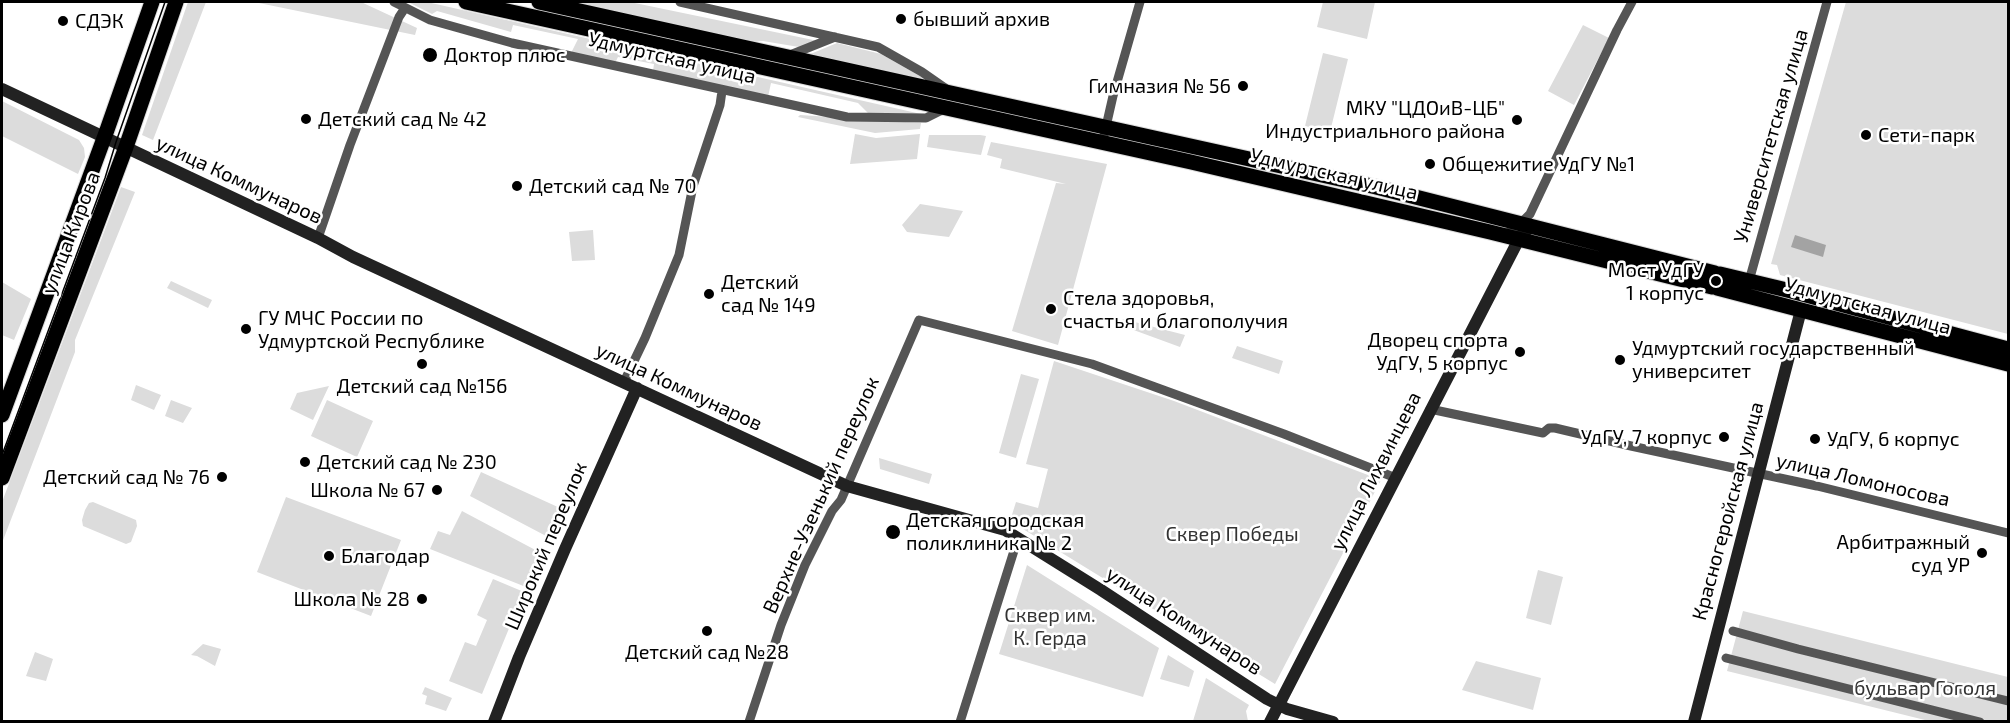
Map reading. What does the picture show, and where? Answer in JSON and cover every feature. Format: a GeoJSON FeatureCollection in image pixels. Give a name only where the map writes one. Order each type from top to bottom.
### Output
{"type":"FeatureCollection","features":[{"type":"Feature","properties":{"kind":"main road","name":"улица Кирова"},"geometry":{"type":"LineString","coordinates":[[2,415],[152,2]]}},
{"type":"Feature","properties":{"kind":"main road","name":"улица Кирова"},"geometry":{"type":"LineString","coordinates":[[2,478],[126,147],[176,2]]}},
{"type":"Feature","properties":{"kind":"main road","name":"Удмуртская улица"},"geometry":{"type":"LineString","coordinates":[[466,2],[1191,162],[1500,235],[1523,230]]}},
{"type":"Feature","properties":{"kind":"main road","name":"Удмуртская улица"},"geometry":{"type":"LineString","coordinates":[[538,2],[1376,187],[1598,251],[1716,281],[1801,310],[2008,364]]}},
{"type":"Feature","properties":{"kind":"main road"},"geometry":{"type":"LineString","coordinates":[[986,117],[990,101]]}},
{"type":"Feature","properties":{"kind":"main road"},"geometry":{"type":"LineString","coordinates":[[1191,162],[1195,146]]}},
{"type":"Feature","properties":{"kind":"main road"},"geometry":{"type":"LineString","coordinates":[[1372,204],[1376,187]]}},
{"type":"Feature","properties":{"kind":"main road","name":"Удмуртская улица"},"geometry":{"type":"LineString","coordinates":[[1716,281],[1749,281],[2008,348]]}},
{"type":"Feature","properties":{"kind":"street","name":"Удмуртская улица"},"geometry":{"type":"LineString","coordinates":[[394,2],[430,20],[468,31],[722,91],[847,117],[926,118],[946,108]]}},
{"type":"Feature","properties":{"kind":"street","name":"Удмуртская улица"},"geometry":{"type":"LineString","coordinates":[[681,2],[878,47],[953,93]]}},
{"type":"Feature","properties":{"kind":"street"},"geometry":{"type":"LineString","coordinates":[[1102,144],[1140,2]]}},
{"type":"Feature","properties":{"kind":"street","name":"улица Лихвинцева"},"geometry":{"type":"LineString","coordinates":[[1270,722],[1523,230],[1632,2]]}},
{"type":"Feature","properties":{"kind":"street","name":"Университетская улица"},"geometry":{"type":"LineString","coordinates":[[1749,281],[1827,2]]}},
{"type":"Feature","properties":{"kind":"street"},"geometry":{"type":"LineString","coordinates":[[318,238],[350,145],[399,17],[405,8]]}},
{"type":"Feature","properties":{"kind":"street"},"geometry":{"type":"LineString","coordinates":[[789,56],[835,37]]}},
{"type":"Feature","properties":{"kind":"street","name":"улица Коммунаров"},"geometry":{"type":"LineString","coordinates":[[2,89],[318,238],[378,269],[847,486],[1005,530],[1279,705],[1333,722]]}},
{"type":"Feature","properties":{"kind":"street"},"geometry":{"type":"LineString","coordinates":[[624,382],[679,255],[693,186],[720,105],[722,91]]}},
{"type":"Feature","properties":{"kind":"street","name":"Красногеройская улица"},"geometry":{"type":"LineString","coordinates":[[1694,722],[1801,310]]}},
{"type":"Feature","properties":{"kind":"street","name":"Верхне-Узенький переулок"},"geometry":{"type":"LineString","coordinates":[[749,722],[781,625],[805,565],[847,486],[919,320],[1092,364],[1306,442],[1396,478]]}},
{"type":"Feature","properties":{"kind":"street","name":"Широкий переулок"},"geometry":{"type":"LineString","coordinates":[[494,722],[561,559],[637,388]]}},
{"type":"Feature","properties":{"kind":"street","name":"улица Ломоносова"},"geometry":{"type":"LineString","coordinates":[[1430,409],[1543,433],[1549,428],[1555,428],[1758,473],[2008,533]]}},
{"type":"Feature","properties":{"kind":"street"},"geometry":{"type":"LineString","coordinates":[[960,722],[1018,538]]}},
{"type":"Feature","properties":{"kind":"street"},"geometry":{"type":"LineString","coordinates":[[1733,631],[2008,701]]}},
{"type":"Feature","properties":{"kind":"street"},"geometry":{"type":"LineString","coordinates":[[1726,658],[1980,722]]}},
{"type":"Feature","properties":{"kind":"green space"},"geometry":{"type":"Polygon","coordinates":[[[188,2],[206,2],[153,140],[142,135],[188,2]]]}},
{"type":"Feature","properties":{"kind":"green space"},"geometry":{"type":"Polygon","coordinates":[[[254,2],[361,2],[417,28],[415,35],[254,2]]]}},
{"type":"Feature","properties":{"kind":"green space"},"geometry":{"type":"Polygon","coordinates":[[[408,2],[427,2],[921,114],[870,115],[858,103],[771,83],[768,97],[653,71],[654,64],[618,57],[615,63],[571,53],[578,39],[513,25],[511,32],[437,11],[432,14],[408,2]]]}},
{"type":"Feature","properties":{"kind":"green space"},"geometry":{"type":"Polygon","coordinates":[[[568,2],[630,2],[818,41],[799,47],[763,41],[751,42],[568,2]]]}},
{"type":"Feature","properties":{"kind":"green space"},"geometry":{"type":"Polygon","coordinates":[[[1323,2],[1375,2],[1367,39],[1317,27],[1323,2]]]}},
{"type":"Feature","properties":{"kind":"green space"},"geometry":{"type":"Polygon","coordinates":[[[1846,2],[2008,2],[2008,334],[1780,275],[1777,265],[1771,264],[1846,2]]]}},
{"type":"Feature","properties":{"kind":"green space"},"geometry":{"type":"Polygon","coordinates":[[[1583,25],[1609,38],[1574,105],[1548,91],[1583,25]]]}},
{"type":"Feature","properties":{"kind":"green space"},"geometry":{"type":"Polygon","coordinates":[[[837,43],[881,54],[925,79],[808,55],[837,43]]]}},
{"type":"Feature","properties":{"kind":"green space"},"geometry":{"type":"Polygon","coordinates":[[[1323,53],[1348,59],[1330,132],[1305,126],[1323,53]]]}},
{"type":"Feature","properties":{"kind":"green space"},"geometry":{"type":"Polygon","coordinates":[[[2,101],[79,140],[84,148],[85,157],[78,174],[2,136],[2,101]]]}},
{"type":"Feature","properties":{"kind":"green space"},"geometry":{"type":"Polygon","coordinates":[[[800,115],[921,123],[920,129],[875,133],[798,117],[800,115]]]}},
{"type":"Feature","properties":{"kind":"green space"},"geometry":{"type":"Polygon","coordinates":[[[855,134],[876,138],[920,134],[917,159],[850,164],[855,134]]]}},
{"type":"Feature","properties":{"kind":"green space"},"geometry":{"type":"Polygon","coordinates":[[[929,135],[986,136],[981,155],[927,147],[929,135]]]}},
{"type":"Feature","properties":{"kind":"green space"},"geometry":{"type":"Polygon","coordinates":[[[991,142],[1107,164],[1058,345],[1012,331],[1056,183],[1066,184],[1000,168],[1002,159],[987,155],[991,142]]]}},
{"type":"Feature","properties":{"kind":"green space"},"geometry":{"type":"Polygon","coordinates":[[[121,187],[135,192],[75,340],[75,352],[2,543],[2,502],[121,187]]]}},
{"type":"Feature","properties":{"kind":"green space"},"geometry":{"type":"Polygon","coordinates":[[[920,204],[963,211],[949,237],[907,232],[902,225],[920,204]]]}},
{"type":"Feature","properties":{"kind":"green space"},"geometry":{"type":"Polygon","coordinates":[[[593,230],[595,260],[572,261],[569,232],[593,230]]]}},
{"type":"Feature","properties":{"kind":"green space"},"geometry":{"type":"Polygon","coordinates":[[[171,281],[212,300],[208,308],[167,288],[171,281]]]}},
{"type":"Feature","properties":{"kind":"green space"},"geometry":{"type":"Polygon","coordinates":[[[2,282],[31,299],[14,340],[2,335],[2,282]]]}},
{"type":"Feature","properties":{"kind":"green space"},"geometry":{"type":"Polygon","coordinates":[[[1123,319],[1185,335],[1180,347],[1120,325],[1123,319]]]}},
{"type":"Feature","properties":{"kind":"green space"},"geometry":{"type":"Polygon","coordinates":[[[1237,346],[1283,361],[1279,374],[1232,358],[1237,346]]]}},
{"type":"Feature","properties":{"kind":"green space","name":"Сквер Победы"},"geometry":{"type":"Polygon","coordinates":[[[1054,361],[1174,401],[1381,480],[1275,684],[1010,521],[1016,502],[1038,508],[1048,469],[1026,464],[1054,361]]]}},
{"type":"Feature","properties":{"kind":"green space"},"geometry":{"type":"Polygon","coordinates":[[[1021,374],[1039,379],[1016,458],[999,453],[1021,374]]]}},
{"type":"Feature","properties":{"kind":"green space"},"geometry":{"type":"Polygon","coordinates":[[[136,385],[161,395],[154,410],[131,400],[136,385]]]}},
{"type":"Feature","properties":{"kind":"green space"},"geometry":{"type":"Polygon","coordinates":[[[329,386],[313,420],[290,409],[297,393],[329,386]]]}},
{"type":"Feature","properties":{"kind":"green space"},"geometry":{"type":"Polygon","coordinates":[[[171,400],[192,408],[183,423],[165,416],[171,400]]]}},
{"type":"Feature","properties":{"kind":"green space"},"geometry":{"type":"Polygon","coordinates":[[[327,400],[373,421],[357,457],[311,436],[327,400]]]}},
{"type":"Feature","properties":{"kind":"green space"},"geometry":{"type":"Polygon","coordinates":[[[879,458],[932,474],[929,484],[880,469],[879,458]]]}},
{"type":"Feature","properties":{"kind":"green space"},"geometry":{"type":"Polygon","coordinates":[[[481,472],[560,508],[548,537],[470,496],[481,472]]]}},
{"type":"Feature","properties":{"kind":"green space","name":"Благодар"},"geometry":{"type":"Polygon","coordinates":[[[286,497],[401,540],[371,616],[257,572],[286,497]]]}},
{"type":"Feature","properties":{"kind":"green space"},"geometry":{"type":"Polygon","coordinates":[[[93,502],[136,520],[137,526],[131,542],[126,544],[83,526],[85,510],[89,503],[93,502]]]}},
{"type":"Feature","properties":{"kind":"green space"},"geometry":{"type":"Polygon","coordinates":[[[462,511],[541,553],[526,587],[430,549],[438,531],[450,535],[462,511]]]}},
{"type":"Feature","properties":{"kind":"green space","name":"Сквер им. К. Герда"},"geometry":{"type":"Polygon","coordinates":[[[1027,565],[1159,648],[1143,697],[999,654],[1027,565]]]}},
{"type":"Feature","properties":{"kind":"green space"},"geometry":{"type":"Polygon","coordinates":[[[1538,570],[1563,577],[1551,625],[1526,618],[1538,570]]]}},
{"type":"Feature","properties":{"kind":"green space"},"geometry":{"type":"Polygon","coordinates":[[[493,579],[524,592],[482,694],[449,681],[465,642],[476,646],[487,620],[477,615],[493,579]]]}},
{"type":"Feature","properties":{"kind":"green space","name":"бульвар Гоголя"},"geometry":{"type":"Polygon","coordinates":[[[1743,611],[2008,677],[2008,721],[1929,721],[1727,671],[1743,611]]]}},
{"type":"Feature","properties":{"kind":"green space"},"geometry":{"type":"Polygon","coordinates":[[[203,644],[221,649],[215,666],[191,655],[203,644]]]}},
{"type":"Feature","properties":{"kind":"green space"},"geometry":{"type":"Polygon","coordinates":[[[35,652],[53,659],[46,681],[26,676],[35,652]]]}},
{"type":"Feature","properties":{"kind":"green space"},"geometry":{"type":"Polygon","coordinates":[[[1168,655],[1194,671],[1189,687],[1160,679],[1168,655]]]}},
{"type":"Feature","properties":{"kind":"green space"},"geometry":{"type":"Polygon","coordinates":[[[1476,661],[1541,678],[1533,710],[1462,690],[1476,661]]]}},
{"type":"Feature","properties":{"kind":"green space"},"geometry":{"type":"Polygon","coordinates":[[[1206,678],[1249,705],[1246,711],[1248,721],[1193,721],[1206,678]]]}},
{"type":"Feature","properties":{"kind":"green space"},"geometry":{"type":"Polygon","coordinates":[[[425,687],[452,698],[446,711],[425,704],[427,696],[422,694],[425,687]]]}},
{"type":"Feature","properties":{"kind":"shaded area"},"geometry":{"type":"Polygon","coordinates":[[[1795,235],[1826,245],[1823,257],[1791,247],[1795,235]]]}},
{"type":"Feature","properties":{"kind":"tram line"},"geometry":{"type":"LineString","coordinates":[[2,455],[105,178],[165,2]]}},
{"type":"Feature","properties":{"kind":"place","name":"бывший архив"},"geometry":{"type":"Point","coordinates":[901,19]}},
{"type":"Feature","properties":{"kind":"place","name":"СДЭК"},"geometry":{"type":"Point","coordinates":[63,21]}},
{"type":"Feature","properties":{"kind":"place","name":"Доктор плюс"},"geometry":{"type":"Point","coordinates":[430,55]}},
{"type":"Feature","properties":{"kind":"place","name":"Гимназия № 56"},"geometry":{"type":"Point","coordinates":[1243,86]}},
{"type":"Feature","properties":{"kind":"place","name":"Детский сад № 42"},"geometry":{"type":"Point","coordinates":[306,119]}},
{"type":"Feature","properties":{"kind":"place","name":"МКУ \"ЦДОиВ-ЦБ\" Индустриального района"},"geometry":{"type":"Point","coordinates":[1517,120]}},
{"type":"Feature","properties":{"kind":"place","name":"Сети-парк"},"geometry":{"type":"Point","coordinates":[1866,135]}},
{"type":"Feature","properties":{"kind":"place","name":"Общежитие УдГУ №1"},"geometry":{"type":"Point","coordinates":[1430,164]}},
{"type":"Feature","properties":{"kind":"place","name":"Детский сад № 70"},"geometry":{"type":"Point","coordinates":[517,186]}},
{"type":"Feature","properties":{"kind":"place","name":"Мост УдГУ 1 корпус"},"geometry":{"type":"Point","coordinates":[1716,281]}},
{"type":"Feature","properties":{"kind":"place","name":"Детский сад № 149"},"geometry":{"type":"Point","coordinates":[709,294]}},
{"type":"Feature","properties":{"kind":"place","name":"Стела здоровья, счастья и благополучия"},"geometry":{"type":"Point","coordinates":[1051,309]}},
{"type":"Feature","properties":{"kind":"place","name":"ГУ МЧС России по Удмуртской Республике"},"geometry":{"type":"Point","coordinates":[246,329]}},
{"type":"Feature","properties":{"kind":"place","name":"Дворец спорта УдГУ, 5 корпус"},"geometry":{"type":"Point","coordinates":[1520,352]}},
{"type":"Feature","properties":{"kind":"place","name":"Удмуртский государственный университет"},"geometry":{"type":"Point","coordinates":[1620,360]}},
{"type":"Feature","properties":{"kind":"place","name":"Детский сад №156"},"geometry":{"type":"Point","coordinates":[422,364]}},
{"type":"Feature","properties":{"kind":"place","name":"УдГУ, 7 корпус"},"geometry":{"type":"Point","coordinates":[1724,437]}},
{"type":"Feature","properties":{"kind":"place","name":"УдГУ, 6 корпус"},"geometry":{"type":"Point","coordinates":[1815,439]}},
{"type":"Feature","properties":{"kind":"place","name":"Детский сад № 230"},"geometry":{"type":"Point","coordinates":[305,462]}},
{"type":"Feature","properties":{"kind":"place","name":"Детский сад № 76"},"geometry":{"type":"Point","coordinates":[222,477]}},
{"type":"Feature","properties":{"kind":"place","name":"Школа № 67"},"geometry":{"type":"Point","coordinates":[437,490]}},
{"type":"Feature","properties":{"kind":"place","name":"Детская городская поликлиника № 2"},"geometry":{"type":"Point","coordinates":[893,532]}},
{"type":"Feature","properties":{"kind":"place","name":"Арбитражный суд УР"},"geometry":{"type":"Point","coordinates":[1982,553]}},
{"type":"Feature","properties":{"kind":"place","name":"Благодар"},"geometry":{"type":"Point","coordinates":[329,556]}},
{"type":"Feature","properties":{"kind":"place","name":"Школа № 28"},"geometry":{"type":"Point","coordinates":[422,599]}},
{"type":"Feature","properties":{"kind":"place","name":"Детский сад №28"},"geometry":{"type":"Point","coordinates":[707,631]}}]}
